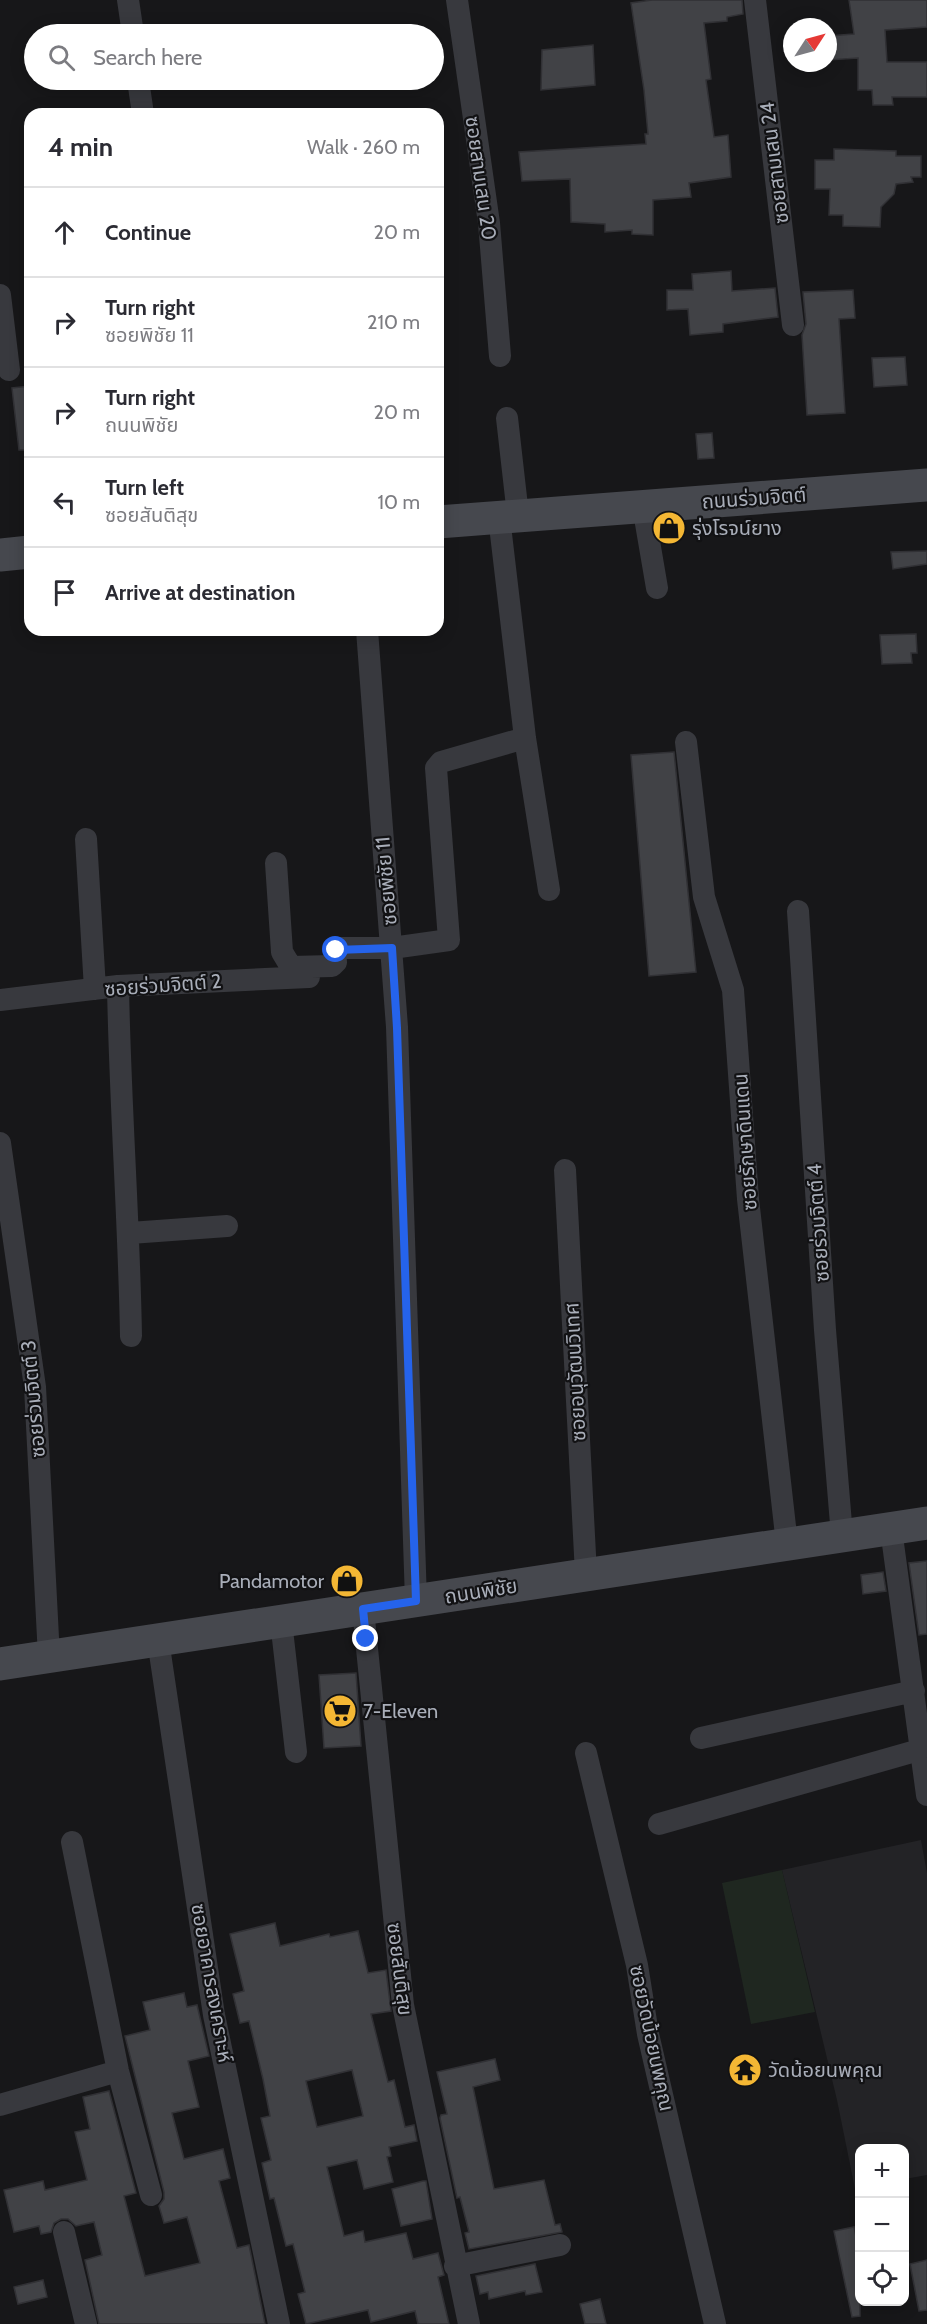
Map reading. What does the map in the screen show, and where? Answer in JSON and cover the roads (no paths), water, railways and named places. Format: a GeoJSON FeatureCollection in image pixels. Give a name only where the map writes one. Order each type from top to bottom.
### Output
{"type":"FeatureCollection","features":[{"type":"Feature","properties":{"kind":"street"},"geometry":{"type":"LineString","coordinates":[[128,0],[132,24]]}},
{"type":"Feature","properties":{"kind":"street","name":"ซอยสามเสน 20"},"geometry":{"type":"LineString","coordinates":[[457,0],[489,223],[500,356]]}},
{"type":"Feature","properties":{"kind":"street","name":"ซอยสามเสน 24"},"geometry":{"type":"LineString","coordinates":[[755,0],[793,325]]}},
{"type":"Feature","properties":{"kind":"street"},"geometry":{"type":"LineString","coordinates":[[139,90],[142,108]]}},
{"type":"Feature","properties":{"kind":"street"},"geometry":{"type":"LineString","coordinates":[[0,295],[9,370]]}},
{"type":"Feature","properties":{"kind":"street"},"geometry":{"type":"LineString","coordinates":[[507,418],[509,516],[525,738],[549,890]]}},
{"type":"Feature","properties":{"kind":"street","name":"ถนนร่วมจิตต์"},"geometry":{"type":"LineString","coordinates":[[444,521],[927,485]]}},
{"type":"Feature","properties":{"kind":"street"},"geometry":{"type":"LineString","coordinates":[[643,506],[657,588]]}},
{"type":"Feature","properties":{"kind":"street"},"geometry":{"type":"LineString","coordinates":[[0,555],[24,553]]}},
{"type":"Feature","properties":{"kind":"street","name":"ซอยพิชัย 11"},"geometry":{"type":"LineString","coordinates":[[367,636],[392,948],[416,1601]]}},
{"type":"Feature","properties":{"kind":"street"},"geometry":{"type":"LineString","coordinates":[[276,863],[285,960],[291,967],[334,965],[334,953],[339,948],[392,948],[448,940],[436,768],[441,762],[525,738]]}},
{"type":"Feature","properties":{"kind":"street","name":"ซอยรักษาดินแดน"},"geometry":{"type":"LineString","coordinates":[[686,742],[704,897],[733,990],[748,1198],[787,1544]]}},
{"type":"Feature","properties":{"kind":"street"},"geometry":{"type":"LineString","coordinates":[[86,838],[95,989]]}},
{"type":"Feature","properties":{"kind":"street","name":"ซอยร่วมจิตต์ 4"},"geometry":{"type":"LineString","coordinates":[[798,911],[825,1330],[842,1536]]}},
{"type":"Feature","properties":{"kind":"street","name":"ซอยร่วมจิตต์ 2"},"geometry":{"type":"LineString","coordinates":[[0,1000],[118,987],[310,977],[321,967]]}},
{"type":"Feature","properties":{"kind":"street"},"geometry":{"type":"LineString","coordinates":[[118,987],[121,1111],[130,1233],[131,1336]]}},
{"type":"Feature","properties":{"kind":"street","name":"ซอยร่วมจิตต์ 3"},"geometry":{"type":"LineString","coordinates":[[0,1143],[35,1387],[50,1657]]}},
{"type":"Feature","properties":{"kind":"street","name":"ซอยอนุวัฒนวิเทศ"},"geometry":{"type":"LineString","coordinates":[[565,1170],[586,1574]]}},
{"type":"Feature","properties":{"kind":"street"},"geometry":{"type":"LineString","coordinates":[[130,1233],[227,1226]]}},
{"type":"Feature","properties":{"kind":"street","name":"ถนนพิชัย"},"geometry":{"type":"LineString","coordinates":[[0,1664],[927,1523]]}},
{"type":"Feature","properties":{"kind":"street"},"geometry":{"type":"LineString","coordinates":[[891,1529],[917,1679],[919,1750],[927,1795]]}},
{"type":"Feature","properties":{"kind":"street","name":"ซอยสันติสุข"},"geometry":{"type":"LineString","coordinates":[[363,1609],[403,2005],[455,2266],[469,2324]]}},
{"type":"Feature","properties":{"kind":"street"},"geometry":{"type":"LineString","coordinates":[[281,1621],[296,1752]]}},
{"type":"Feature","properties":{"kind":"street","name":"ซอยอาคารสงเคราะห์"},"geometry":{"type":"LineString","coordinates":[[158,1640],[214,2015],[279,2324]]}},
{"type":"Feature","properties":{"kind":"street"},"geometry":{"type":"LineString","coordinates":[[700,1738],[917,1679]]}},
{"type":"Feature","properties":{"kind":"street"},"geometry":{"type":"LineString","coordinates":[[659,1824],[919,1750]]}},
{"type":"Feature","properties":{"kind":"street","name":"ซอยวัดน้อยนพคุณ"},"geometry":{"type":"LineString","coordinates":[[586,1753],[638,1965],[648,2034],[715,2324]]}},
{"type":"Feature","properties":{"kind":"street"},"geometry":{"type":"LineString","coordinates":[[72,1842],[118,2071],[151,2195]]}},
{"type":"Feature","properties":{"kind":"street"},"geometry":{"type":"LineString","coordinates":[[0,2105],[118,2071]]}},
{"type":"Feature","properties":{"kind":"street"},"geometry":{"type":"LineString","coordinates":[[63,2232],[86,2324]]}},
{"type":"Feature","properties":{"kind":"street"},"geometry":{"type":"LineString","coordinates":[[455,2266],[560,2245]]}},
{"type":"Feature","properties":{"kind":"place","name":"รุ่งโรจน์ยาง"},"geometry":{"type":"Point","coordinates":[669,528]}},
{"type":"Feature","properties":{"kind":"place","name":"Pandamotor"},"geometry":{"type":"Point","coordinates":[347,1581]}},
{"type":"Feature","properties":{"kind":"place","name":"7-Eleven"},"geometry":{"type":"Point","coordinates":[340,1711]}},
{"type":"Feature","properties":{"kind":"place","name":"วัดน้อยนพคุณ"},"geometry":{"type":"Point","coordinates":[745,2070]}}]}
